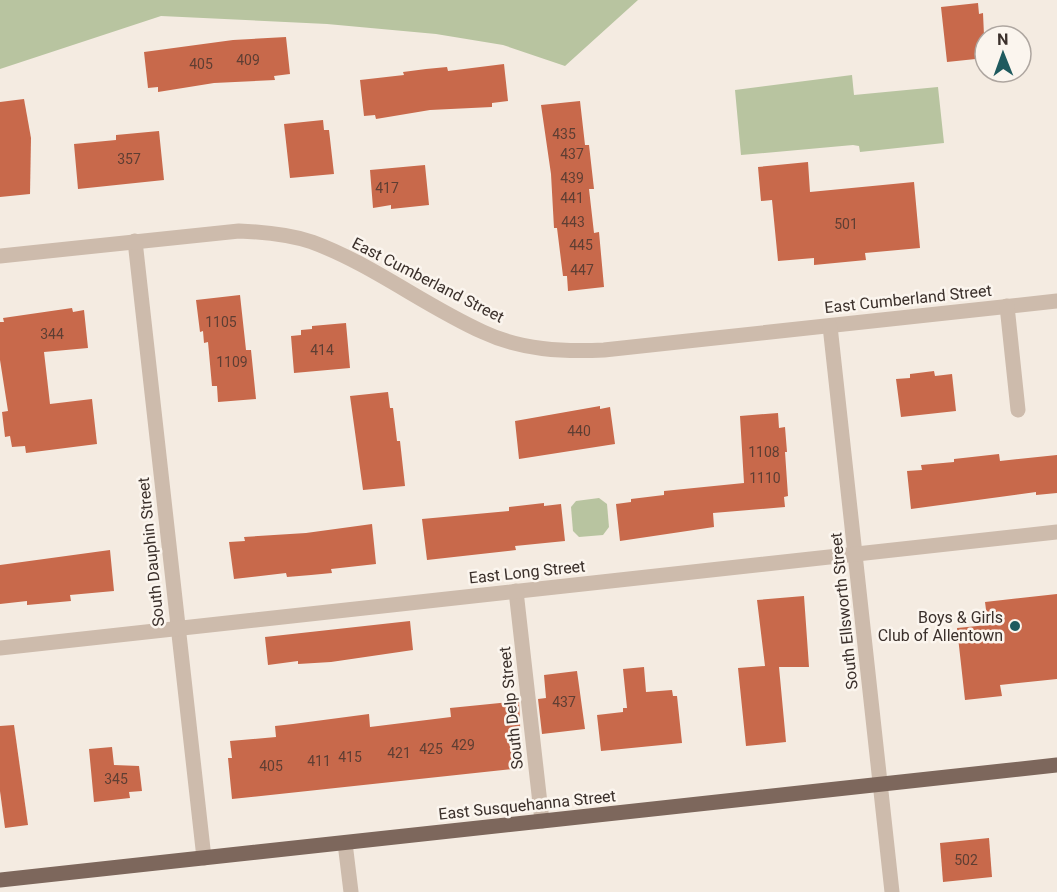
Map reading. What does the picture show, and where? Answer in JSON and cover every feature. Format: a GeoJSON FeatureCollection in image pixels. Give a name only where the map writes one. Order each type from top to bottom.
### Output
{"type":"FeatureCollection","features":[{"type":"Feature","properties":{"kind":"main road","name":"East Susquehanna Street"},"geometry":{"type":"LineString","coordinates":[[0,880],[1057,765]]}},
{"type":"Feature","properties":{"kind":"street","name":"East Cumberland Street"},"geometry":{"type":"LineString","coordinates":[[0,256],[239,231],[276,233],[312,242],[345,257],[484,333],[523,346],[564,352],[604,351],[1057,301]]}},
{"type":"Feature","properties":{"kind":"street","name":"South Dauphin Street"},"geometry":{"type":"LineString","coordinates":[[135,241],[204,858]]}},
{"type":"Feature","properties":{"kind":"street"},"geometry":{"type":"LineString","coordinates":[[1007,306],[1018,410]]}},
{"type":"Feature","properties":{"kind":"street","name":"South Ellsworth Street"},"geometry":{"type":"LineString","coordinates":[[830,326],[892,892]]}},
{"type":"Feature","properties":{"kind":"street","name":"East Long Street"},"geometry":{"type":"LineString","coordinates":[[0,648],[1057,532]]}},
{"type":"Feature","properties":{"kind":"street","name":"South Delp Street"},"geometry":{"type":"LineString","coordinates":[[516,591],[542,821]]}},
{"type":"Feature","properties":{"kind":"street"},"geometry":{"type":"LineString","coordinates":[[345,843],[351,892]]}},
{"type":"Feature","properties":{"kind":"green space"},"geometry":{"type":"Polygon","coordinates":[[[0,0],[638,0],[565,66],[503,45],[436,34],[327,24],[161,16],[0,69],[0,0]]]}},
{"type":"Feature","properties":{"kind":"green space"},"geometry":{"type":"Polygon","coordinates":[[[852,75],[854,95],[938,87],[944,143],[860,152],[859,146],[853,145],[741,155],[735,90],[852,75]]]}},
{"type":"Feature","properties":{"kind":"green space"},"geometry":{"type":"Polygon","coordinates":[[[599,498],[607,504],[609,527],[603,535],[579,537],[573,531],[571,507],[576,501],[599,498]]]}},
{"type":"Feature","properties":{"kind":"building"},"geometry":{"type":"Polygon","coordinates":[[[978,3],[979,14],[983,13],[983,24],[973,24],[973,59],[947,62],[941,7],[978,3]]]}},
{"type":"Feature","properties":{"kind":"building"},"geometry":{"type":"Polygon","coordinates":[[[286,37],[290,74],[274,76],[275,80],[214,83],[158,92],[158,87],[148,88],[144,52],[233,40],[286,37]]]}},
{"type":"Feature","properties":{"kind":"building"},"geometry":{"type":"Polygon","coordinates":[[[504,64],[508,101],[492,103],[492,107],[430,110],[376,119],[375,115],[364,116],[360,80],[404,75],[403,72],[426,69],[447,67],[448,71],[504,64]]]}},
{"type":"Feature","properties":{"kind":"building"},"geometry":{"type":"Polygon","coordinates":[[[24,99],[31,138],[30,194],[0,197],[0,102],[24,99]]]}},
{"type":"Feature","properties":{"kind":"building"},"geometry":{"type":"Polygon","coordinates":[[[580,101],[585,145],[589,145],[594,189],[589,189],[594,233],[599,232],[604,287],[568,291],[567,276],[563,276],[557,228],[554,228],[551,174],[541,105],[580,101]]]}},
{"type":"Feature","properties":{"kind":"building"},"geometry":{"type":"Polygon","coordinates":[[[323,120],[324,130],[329,130],[334,174],[290,178],[284,124],[323,120]]]}},
{"type":"Feature","properties":{"kind":"building"},"geometry":{"type":"Polygon","coordinates":[[[159,131],[164,180],[78,189],[74,144],[116,140],[116,135],[159,131]]]}},
{"type":"Feature","properties":{"kind":"building"},"geometry":{"type":"Polygon","coordinates":[[[808,162],[810,192],[914,182],[920,248],[865,253],[866,260],[814,265],[814,258],[778,261],[772,200],[761,201],[758,167],[808,162]]]}},
{"type":"Feature","properties":{"kind":"building"},"geometry":{"type":"Polygon","coordinates":[[[425,165],[429,205],[391,209],[391,205],[373,208],[370,170],[425,165]]]}},
{"type":"Feature","properties":{"kind":"building"},"geometry":{"type":"Polygon","coordinates":[[[240,295],[246,350],[251,350],[256,399],[218,402],[217,386],[212,386],[208,342],[204,343],[203,331],[200,332],[196,300],[240,295]]]}},
{"type":"Feature","properties":{"kind":"building"},"geometry":{"type":"Polygon","coordinates":[[[72,308],[73,312],[84,310],[88,348],[44,352],[50,404],[92,399],[97,444],[26,453],[25,446],[12,447],[10,436],[5,437],[2,412],[8,411],[0,360],[0,322],[4,322],[3,318],[72,308]]]}},
{"type":"Feature","properties":{"kind":"building"},"geometry":{"type":"Polygon","coordinates":[[[346,323],[350,368],[294,373],[291,336],[301,335],[301,330],[312,329],[312,326],[346,323]]]}},
{"type":"Feature","properties":{"kind":"building"},"geometry":{"type":"Polygon","coordinates":[[[934,371],[935,376],[952,374],[956,411],[901,417],[896,379],[910,378],[910,374],[934,371]]]}},
{"type":"Feature","properties":{"kind":"building"},"geometry":{"type":"Polygon","coordinates":[[[388,392],[390,408],[393,408],[397,441],[400,441],[405,486],[363,490],[350,396],[388,392]]]}},
{"type":"Feature","properties":{"kind":"building"},"geometry":{"type":"Polygon","coordinates":[[[600,406],[600,409],[610,407],[615,444],[519,459],[515,421],[600,406]]]}},
{"type":"Feature","properties":{"kind":"building"},"geometry":{"type":"Polygon","coordinates":[[[778,413],[779,428],[785,427],[787,452],[785,452],[788,496],[784,497],[785,507],[713,513],[714,527],[620,541],[616,504],[631,502],[631,499],[664,495],[664,491],[744,483],[740,416],[778,413]]]}},
{"type":"Feature","properties":{"kind":"building"},"geometry":{"type":"Polygon","coordinates":[[[999,454],[1000,461],[1057,455],[1057,493],[1036,495],[1036,492],[911,509],[907,471],[922,470],[921,465],[999,454]]]}},
{"type":"Feature","properties":{"kind":"building"},"geometry":{"type":"Polygon","coordinates":[[[544,503],[544,506],[561,504],[565,541],[515,546],[516,550],[427,560],[422,519],[509,511],[509,507],[544,503]]]}},
{"type":"Feature","properties":{"kind":"building"},"geometry":{"type":"Polygon","coordinates":[[[372,524],[376,564],[331,569],[332,573],[287,577],[286,573],[234,579],[229,542],[245,541],[244,537],[306,533],[372,524]]]}},
{"type":"Feature","properties":{"kind":"building"},"geometry":{"type":"Polygon","coordinates":[[[110,550],[114,591],[70,595],[71,601],[27,605],[27,601],[0,604],[0,565],[110,550]]]}},
{"type":"Feature","properties":{"kind":"building","name":"Boys & Girls Club of Allentown"},"geometry":{"type":"Polygon","coordinates":[[[1057,594],[1057,679],[1000,685],[1002,696],[965,700],[957,628],[988,625],[985,602],[1057,594]]]}},
{"type":"Feature","properties":{"kind":"building"},"geometry":{"type":"Polygon","coordinates":[[[804,596],[809,667],[779,667],[786,742],[746,746],[738,668],[765,666],[757,600],[804,596]]]}},
{"type":"Feature","properties":{"kind":"building"},"geometry":{"type":"Polygon","coordinates":[[[410,621],[413,650],[331,662],[298,664],[298,661],[268,665],[265,637],[410,621]]]}},
{"type":"Feature","properties":{"kind":"building"},"geometry":{"type":"Polygon","coordinates":[[[644,667],[646,692],[672,690],[673,696],[677,696],[682,743],[601,751],[597,715],[623,712],[623,708],[627,708],[623,669],[644,667]]]}},
{"type":"Feature","properties":{"kind":"building"},"geometry":{"type":"Polygon","coordinates":[[[577,671],[585,729],[542,734],[538,699],[546,698],[544,675],[577,671]]]}},
{"type":"Feature","properties":{"kind":"building"},"geometry":{"type":"Polygon","coordinates":[[[519,701],[522,768],[232,799],[228,758],[232,758],[230,741],[276,737],[275,726],[369,714],[370,727],[451,717],[450,708],[519,701]]]}},
{"type":"Feature","properties":{"kind":"building"},"geometry":{"type":"Polygon","coordinates":[[[14,725],[28,825],[5,828],[0,791],[0,726],[14,725]]]}},
{"type":"Feature","properties":{"kind":"building"},"geometry":{"type":"Polygon","coordinates":[[[112,747],[114,765],[139,766],[142,791],[129,792],[130,798],[94,802],[89,749],[112,747]]]}},
{"type":"Feature","properties":{"kind":"building"},"geometry":{"type":"Polygon","coordinates":[[[989,838],[992,877],[943,882],[940,843],[989,838]]]}},
{"type":"Feature","properties":{"kind":"place","name":"Boys & Girls Club of Allentown"},"geometry":{"type":"Point","coordinates":[1015,626]}}]}
